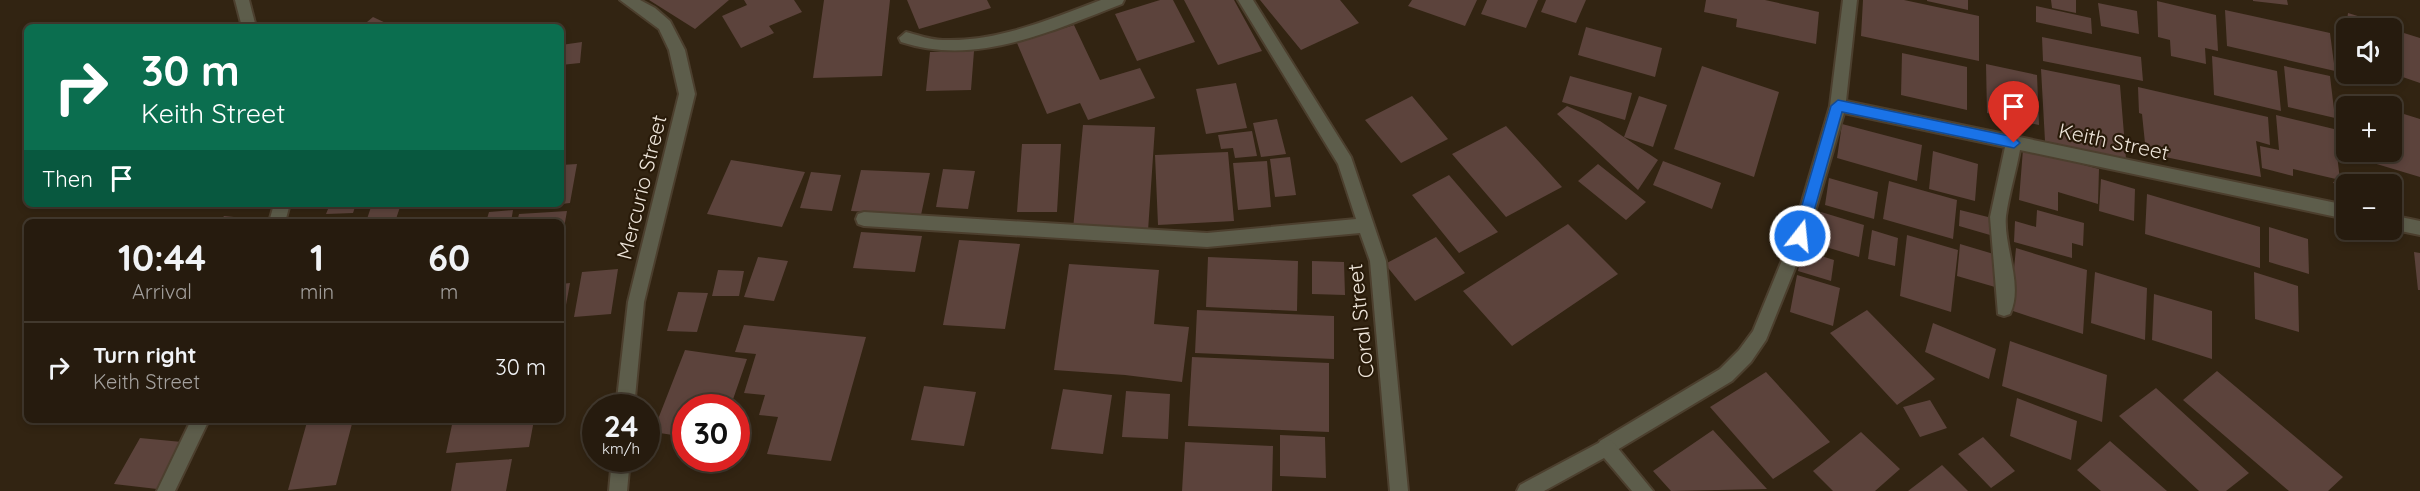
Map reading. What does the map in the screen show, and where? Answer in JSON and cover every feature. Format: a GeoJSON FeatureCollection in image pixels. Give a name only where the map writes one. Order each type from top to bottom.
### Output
{"type":"FeatureCollection","features":[{"type":"Feature","properties":{"kind":"street"},"geometry":{"type":"LineString","coordinates":[[242,0],[248,24]]}},
{"type":"Feature","properties":{"kind":"street","name":"Mercurio Street"},"geometry":{"type":"LineString","coordinates":[[626,394],[636,302],[687,94],[677,50],[665,25],[650,12],[627,0]]}},
{"type":"Feature","properties":{"kind":"street"},"geometry":{"type":"LineString","coordinates":[[906,38],[941,46],[982,45],[1117,0]]}},
{"type":"Feature","properties":{"kind":"street","name":"Coral Street"},"geometry":{"type":"LineString","coordinates":[[1245,0],[1345,162],[1367,225],[1378,261],[1399,491]]}},
{"type":"Feature","properties":{"kind":"street"},"geometry":{"type":"LineString","coordinates":[[1526,491],[1606,447],[1726,375],[1760,335],[1800,236],[1838,106],[1850,0]]}},
{"type":"Feature","properties":{"kind":"street","name":"Keith Street"},"geometry":{"type":"LineString","coordinates":[[1838,106],[2336,210]]}},
{"type":"Feature","properties":{"kind":"street"},"geometry":{"type":"LineString","coordinates":[[2004,309],[2006,287],[1998,217],[2014,143]]}},
{"type":"Feature","properties":{"kind":"street"},"geometry":{"type":"LineString","coordinates":[[864,219],[1207,240],[1367,225]]}},
{"type":"Feature","properties":{"kind":"street"},"geometry":{"type":"LineString","coordinates":[[2402,224],[2420,228]]}},
{"type":"Feature","properties":{"kind":"street"},"geometry":{"type":"LineString","coordinates":[[166,491],[199,423]]}},
{"type":"Feature","properties":{"kind":"street"},"geometry":{"type":"LineString","coordinates":[[1606,447],[1644,491]]}},
{"type":"Feature","properties":{"kind":"street"},"geometry":{"type":"LineString","coordinates":[[618,491],[620,472]]}},
{"type":"Feature","properties":{"kind":"building"},"geometry":{"type":"Polygon","coordinates":[[[649,0],[729,0],[695,29],[649,0]]]}},
{"type":"Feature","properties":{"kind":"building"},"geometry":{"type":"Polygon","coordinates":[[[744,0],[794,0],[802,12],[769,26],[774,33],[741,48],[722,16],[747,5],[744,0]]]}},
{"type":"Feature","properties":{"kind":"building"},"geometry":{"type":"Polygon","coordinates":[[[824,0],[890,0],[882,76],[813,78],[824,0]]]}},
{"type":"Feature","properties":{"kind":"building"},"geometry":{"type":"Polygon","coordinates":[[[907,0],[987,0],[991,8],[919,29],[907,0]]]}},
{"type":"Feature","properties":{"kind":"building"},"geometry":{"type":"Polygon","coordinates":[[[1160,0],[1173,0],[1195,42],[1137,61],[1115,14],[1160,0]]]}},
{"type":"Feature","properties":{"kind":"building"},"geometry":{"type":"Polygon","coordinates":[[[1184,0],[1234,0],[1262,51],[1218,65],[1184,0]]]}},
{"type":"Feature","properties":{"kind":"building"},"geometry":{"type":"Polygon","coordinates":[[[1260,0],[1340,0],[1359,23],[1301,50],[1260,0]]]}},
{"type":"Feature","properties":{"kind":"building"},"geometry":{"type":"Polygon","coordinates":[[[1412,0],[1477,0],[1465,26],[1408,6],[1412,0]]]}},
{"type":"Feature","properties":{"kind":"building"},"geometry":{"type":"Polygon","coordinates":[[[1487,0],[1538,0],[1526,28],[1481,14],[1487,0]]]}},
{"type":"Feature","properties":{"kind":"building"},"geometry":{"type":"Polygon","coordinates":[[[1546,0],[1586,0],[1576,23],[1541,12],[1546,0]]]}},
{"type":"Feature","properties":{"kind":"building"},"geometry":{"type":"Polygon","coordinates":[[[1706,0],[1765,0],[1819,12],[1816,44],[1736,27],[1737,19],[1704,12],[1706,0]]]}},
{"type":"Feature","properties":{"kind":"building"},"geometry":{"type":"Polygon","coordinates":[[[1863,0],[1904,0],[1979,16],[1979,61],[1861,36],[1863,0]]]}},
{"type":"Feature","properties":{"kind":"building"},"geometry":{"type":"Polygon","coordinates":[[[1968,0],[1968,10],[1927,1],[1968,0]]]}},
{"type":"Feature","properties":{"kind":"building"},"geometry":{"type":"Polygon","coordinates":[[[2051,0],[2076,0],[2076,13],[2052,8],[2051,0]]]}},
{"type":"Feature","properties":{"kind":"building"},"geometry":{"type":"Polygon","coordinates":[[[2287,0],[2288,5],[2253,1],[2287,0]]]}},
{"type":"Feature","properties":{"kind":"building"},"geometry":{"type":"Polygon","coordinates":[[[2157,1],[2216,15],[2218,51],[2205,48],[2206,64],[2171,56],[2170,40],[2158,37],[2157,1]]]}},
{"type":"Feature","properties":{"kind":"building"},"geometry":{"type":"Polygon","coordinates":[[[2098,3],[2137,11],[2139,34],[2101,26],[2098,3]]]}},
{"type":"Feature","properties":{"kind":"building"},"geometry":{"type":"Polygon","coordinates":[[[2036,6],[2091,18],[2092,34],[2036,22],[2036,6]]]}},
{"type":"Feature","properties":{"kind":"building"},"geometry":{"type":"Polygon","coordinates":[[[2225,10],[2330,33],[2335,71],[2227,46],[2225,10]]]}},
{"type":"Feature","properties":{"kind":"building"},"geometry":{"type":"Polygon","coordinates":[[[2348,13],[2361,17],[2361,18],[2347,18],[2348,13]]]}},
{"type":"Feature","properties":{"kind":"building"},"geometry":{"type":"Polygon","coordinates":[[[373,17],[388,24],[365,24],[373,17]]]}},
{"type":"Feature","properties":{"kind":"building"},"geometry":{"type":"Polygon","coordinates":[[[1074,25],[1100,80],[1140,68],[1155,98],[1088,120],[1080,103],[1047,114],[1017,43],[1074,25]]]}},
{"type":"Feature","properties":{"kind":"building"},"geometry":{"type":"Polygon","coordinates":[[[1586,27],[1662,48],[1655,77],[1578,55],[1586,27]]]}},
{"type":"Feature","properties":{"kind":"building"},"geometry":{"type":"Polygon","coordinates":[[[2402,32],[2420,38],[2420,83],[2402,77],[2402,32]]]}},
{"type":"Feature","properties":{"kind":"building"},"geometry":{"type":"Polygon","coordinates":[[[2042,37],[2141,57],[2143,81],[2043,61],[2042,37]]]}},
{"type":"Feature","properties":{"kind":"building"},"geometry":{"type":"Polygon","coordinates":[[[582,42],[580,63],[564,65],[564,45],[582,42]]]}},
{"type":"Feature","properties":{"kind":"building"},"geometry":{"type":"Polygon","coordinates":[[[974,51],[971,90],[926,91],[930,52],[974,51]]]}},
{"type":"Feature","properties":{"kind":"building"},"geometry":{"type":"Polygon","coordinates":[[[1902,53],[1967,67],[1967,110],[1901,95],[1902,53]]]}},
{"type":"Feature","properties":{"kind":"building"},"geometry":{"type":"Polygon","coordinates":[[[2212,56],[2277,71],[2281,111],[2214,95],[2212,56]]]}},
{"type":"Feature","properties":{"kind":"building"},"geometry":{"type":"Polygon","coordinates":[[[1986,64],[2037,75],[2039,125],[1987,113],[1986,64]]]}},
{"type":"Feature","properties":{"kind":"building"},"geometry":{"type":"Polygon","coordinates":[[[1702,66],[1779,92],[1754,177],[1674,149],[1702,66]]]}},
{"type":"Feature","properties":{"kind":"building"},"geometry":{"type":"Polygon","coordinates":[[[2284,66],[2330,76],[2335,118],[2288,107],[2284,66]]]}},
{"type":"Feature","properties":{"kind":"building"},"geometry":{"type":"Polygon","coordinates":[[[2041,69],[2120,85],[2126,159],[2045,141],[2041,69]]]}},
{"type":"Feature","properties":{"kind":"building"},"geometry":{"type":"Polygon","coordinates":[[[1570,76],[1632,93],[1625,120],[1562,102],[1570,76]]]}},
{"type":"Feature","properties":{"kind":"building"},"geometry":{"type":"Polygon","coordinates":[[[1236,83],[1247,128],[1206,134],[1196,89],[1236,83]]]}},
{"type":"Feature","properties":{"kind":"building"},"geometry":{"type":"Polygon","coordinates":[[[2138,87],[2268,117],[2270,145],[2256,141],[2261,177],[2146,153],[2142,114],[2139,113],[2138,87]]]}},
{"type":"Feature","properties":{"kind":"building"},"geometry":{"type":"Polygon","coordinates":[[[1412,96],[1448,139],[1401,163],[1365,120],[1412,96]]]}},
{"type":"Feature","properties":{"kind":"building"},"geometry":{"type":"Polygon","coordinates":[[[1639,96],[1667,105],[1653,147],[1624,137],[1639,96]]]}},
{"type":"Feature","properties":{"kind":"building"},"geometry":{"type":"Polygon","coordinates":[[[1567,106],[1600,121],[1658,160],[1638,190],[1557,114],[1567,106]]]}},
{"type":"Feature","properties":{"kind":"building"},"geometry":{"type":"Polygon","coordinates":[[[2402,113],[2420,119],[2420,177],[2370,162],[2402,162],[2402,113]]]}},
{"type":"Feature","properties":{"kind":"building"},"geometry":{"type":"Polygon","coordinates":[[[2276,115],[2334,129],[2336,162],[2338,162],[2339,174],[2336,174],[2336,179],[2293,169],[2293,176],[2262,168],[2260,146],[2279,150],[2276,115]]]}},
{"type":"Feature","properties":{"kind":"building"},"geometry":{"type":"Polygon","coordinates":[[[1277,119],[1286,154],[1261,157],[1253,123],[1277,119]]]}},
{"type":"Feature","properties":{"kind":"building"},"geometry":{"type":"Polygon","coordinates":[[[1842,124],[1922,145],[1917,181],[1837,158],[1842,124]]]}},
{"type":"Feature","properties":{"kind":"building"},"geometry":{"type":"Polygon","coordinates":[[[1083,125],[1155,127],[1148,231],[1073,229],[1083,125]]]}},
{"type":"Feature","properties":{"kind":"building"},"geometry":{"type":"Polygon","coordinates":[[[1506,126],[1562,187],[1506,217],[1452,154],[1506,126]]]}},
{"type":"Feature","properties":{"kind":"building"},"geometry":{"type":"Polygon","coordinates":[[[1252,131],[1257,156],[1235,158],[1233,148],[1221,149],[1218,135],[1252,131]]]}},
{"type":"Feature","properties":{"kind":"building"},"geometry":{"type":"Polygon","coordinates":[[[1022,144],[1061,144],[1057,212],[1017,212],[1022,144]]]}},
{"type":"Feature","properties":{"kind":"building"},"geometry":{"type":"Polygon","coordinates":[[[2023,149],[2099,169],[2098,204],[2058,192],[2058,211],[2019,200],[2023,149]]]}},
{"type":"Feature","properties":{"kind":"building"},"geometry":{"type":"Polygon","coordinates":[[[1933,151],[1978,164],[1975,201],[1929,189],[1933,151]]]}},
{"type":"Feature","properties":{"kind":"building"},"geometry":{"type":"Polygon","coordinates":[[[1228,152],[1234,221],[1158,225],[1155,155],[1228,152]]]}},
{"type":"Feature","properties":{"kind":"building"},"geometry":{"type":"Polygon","coordinates":[[[1290,157],[1296,195],[1275,197],[1270,159],[1290,157]]]}},
{"type":"Feature","properties":{"kind":"building"},"geometry":{"type":"Polygon","coordinates":[[[731,160],[805,172],[782,227],[707,214],[731,160]]]}},
{"type":"Feature","properties":{"kind":"building"},"geometry":{"type":"Polygon","coordinates":[[[1267,161],[1271,207],[1238,210],[1233,163],[1267,161]]]}},
{"type":"Feature","properties":{"kind":"building"},"geometry":{"type":"Polygon","coordinates":[[[1663,161],[1721,183],[1712,209],[1653,185],[1663,161]]]}},
{"type":"Feature","properties":{"kind":"building"},"geometry":{"type":"Polygon","coordinates":[[[577,164],[570,203],[564,204],[564,165],[577,164]]]}},
{"type":"Feature","properties":{"kind":"building"},"geometry":{"type":"Polygon","coordinates":[[[1598,164],[1646,202],[1626,220],[1578,181],[1598,164]]]}},
{"type":"Feature","properties":{"kind":"building"},"geometry":{"type":"Polygon","coordinates":[[[943,169],[975,171],[968,209],[936,207],[943,169]]]}},
{"type":"Feature","properties":{"kind":"building"},"geometry":{"type":"Polygon","coordinates":[[[861,170],[930,173],[921,215],[851,211],[861,170]]]}},
{"type":"Feature","properties":{"kind":"building"},"geometry":{"type":"Polygon","coordinates":[[[811,172],[841,175],[832,211],[800,208],[811,172]]]}},
{"type":"Feature","properties":{"kind":"building"},"geometry":{"type":"Polygon","coordinates":[[[1449,175],[1498,232],[1459,253],[1412,195],[1449,175]]]}},
{"type":"Feature","properties":{"kind":"building"},"geometry":{"type":"Polygon","coordinates":[[[1829,178],[1878,192],[1874,219],[1825,205],[1829,178]]]}},
{"type":"Feature","properties":{"kind":"building"},"geometry":{"type":"Polygon","coordinates":[[[2101,179],[2135,189],[2134,221],[2099,211],[2101,179]]]}},
{"type":"Feature","properties":{"kind":"building"},"geometry":{"type":"Polygon","coordinates":[[[1889,181],[1957,200],[1953,239],[1883,219],[1889,181]]]}},
{"type":"Feature","properties":{"kind":"building"},"geometry":{"type":"Polygon","coordinates":[[[2147,194],[2260,227],[2260,268],[2145,234],[2147,194]]]}},
{"type":"Feature","properties":{"kind":"building"},"geometry":{"type":"Polygon","coordinates":[[[329,207],[355,207],[353,213],[326,214],[329,207]]]}},
{"type":"Feature","properties":{"kind":"building"},"geometry":{"type":"Polygon","coordinates":[[[371,207],[400,207],[396,219],[367,219],[371,207]]]}},
{"type":"Feature","properties":{"kind":"building"},"geometry":{"type":"Polygon","coordinates":[[[499,207],[525,207],[499,209],[499,207]]]}},
{"type":"Feature","properties":{"kind":"building"},"geometry":{"type":"Polygon","coordinates":[[[513,210],[512,219],[487,219],[489,212],[513,210]]]}},
{"type":"Feature","properties":{"kind":"building"},"geometry":{"type":"Polygon","coordinates":[[[1960,210],[1992,218],[1990,235],[1959,226],[1960,210]]]}},
{"type":"Feature","properties":{"kind":"building"},"geometry":{"type":"Polygon","coordinates":[[[2037,210],[2084,223],[2083,246],[2072,243],[2072,258],[2014,242],[2015,221],[2036,227],[2037,210]]]}},
{"type":"Feature","properties":{"kind":"building"},"geometry":{"type":"Polygon","coordinates":[[[567,211],[564,228],[564,219],[518,219],[519,214],[567,211]]]}},
{"type":"Feature","properties":{"kind":"building"},"geometry":{"type":"Polygon","coordinates":[[[1821,212],[1864,225],[1859,257],[1816,244],[1821,212]]]}},
{"type":"Feature","properties":{"kind":"building"},"geometry":{"type":"Polygon","coordinates":[[[224,216],[254,219],[222,219],[224,216]]]}},
{"type":"Feature","properties":{"kind":"building"},"geometry":{"type":"Polygon","coordinates":[[[1568,224],[1618,274],[1512,346],[1463,291],[1568,224]]]}},
{"type":"Feature","properties":{"kind":"building"},"geometry":{"type":"Polygon","coordinates":[[[2269,227],[2308,239],[2309,274],[2269,262],[2269,227]]]}},
{"type":"Feature","properties":{"kind":"building"},"geometry":{"type":"Polygon","coordinates":[[[1872,230],[1898,238],[1895,266],[1868,259],[1872,230]]]}},
{"type":"Feature","properties":{"kind":"building"},"geometry":{"type":"Polygon","coordinates":[[[861,232],[922,236],[915,272],[853,268],[861,232]]]}},
{"type":"Feature","properties":{"kind":"building"},"geometry":{"type":"Polygon","coordinates":[[[1907,235],[1958,250],[1951,312],[1900,296],[1907,235]]]}},
{"type":"Feature","properties":{"kind":"building"},"geometry":{"type":"Polygon","coordinates":[[[1436,237],[1465,273],[1415,301],[1385,264],[1436,237]]]}},
{"type":"Feature","properties":{"kind":"building"},"geometry":{"type":"Polygon","coordinates":[[[959,240],[1020,244],[1005,329],[943,325],[959,240]]]}},
{"type":"Feature","properties":{"kind":"building"},"geometry":{"type":"Polygon","coordinates":[[[1960,244],[1997,255],[1995,287],[1957,276],[1960,244]]]}},
{"type":"Feature","properties":{"kind":"building"},"geometry":{"type":"Polygon","coordinates":[[[2016,248],[2087,270],[2083,334],[2010,310],[2016,248]]]}},
{"type":"Feature","properties":{"kind":"building"},"geometry":{"type":"Polygon","coordinates":[[[1802,250],[1834,260],[1831,281],[1798,271],[1802,250]]]}},
{"type":"Feature","properties":{"kind":"building"},"geometry":{"type":"Polygon","coordinates":[[[2414,252],[2420,253],[2420,290],[2418,290],[2414,252]]]}},
{"type":"Feature","properties":{"kind":"building"},"geometry":{"type":"Polygon","coordinates":[[[758,257],[788,261],[774,301],[744,297],[758,257]]]}},
{"type":"Feature","properties":{"kind":"building"},"geometry":{"type":"Polygon","coordinates":[[[1208,257],[1298,261],[1297,311],[1206,307],[1208,257]]]}},
{"type":"Feature","properties":{"kind":"building"},"geometry":{"type":"Polygon","coordinates":[[[1312,261],[1344,262],[1345,295],[1312,294],[1312,261]]]}},
{"type":"Feature","properties":{"kind":"building"},"geometry":{"type":"Polygon","coordinates":[[[1069,264],[1159,270],[1154,324],[1189,327],[1182,382],[1054,370],[1069,264]]]}},
{"type":"Feature","properties":{"kind":"building"},"geometry":{"type":"Polygon","coordinates":[[[618,269],[611,314],[574,317],[582,272],[618,269]]]}},
{"type":"Feature","properties":{"kind":"building"},"geometry":{"type":"Polygon","coordinates":[[[718,270],[744,271],[739,296],[712,296],[718,270]]]}},
{"type":"Feature","properties":{"kind":"building"},"geometry":{"type":"Polygon","coordinates":[[[2095,272],[2147,288],[2145,340],[2091,323],[2095,272]]]}},
{"type":"Feature","properties":{"kind":"building"},"geometry":{"type":"Polygon","coordinates":[[[2254,272],[2298,286],[2299,332],[2255,319],[2254,272]]]}},
{"type":"Feature","properties":{"kind":"building"},"geometry":{"type":"Polygon","coordinates":[[[1797,275],[1840,288],[1833,326],[1790,312],[1797,275]]]}},
{"type":"Feature","properties":{"kind":"building"},"geometry":{"type":"Polygon","coordinates":[[[570,283],[564,316],[564,284],[570,283]]]}},
{"type":"Feature","properties":{"kind":"building"},"geometry":{"type":"Polygon","coordinates":[[[678,292],[708,293],[697,332],[667,331],[678,292]]]}},
{"type":"Feature","properties":{"kind":"building"},"geometry":{"type":"Polygon","coordinates":[[[2154,294],[2212,311],[2212,359],[2152,340],[2154,294]]]}},
{"type":"Feature","properties":{"kind":"building"},"geometry":{"type":"Polygon","coordinates":[[[1197,310],[1334,316],[1334,359],[1195,353],[1197,310]]]}},
{"type":"Feature","properties":{"kind":"building"},"geometry":{"type":"Polygon","coordinates":[[[1867,310],[1935,379],[1897,405],[1830,333],[1867,310]]]}},
{"type":"Feature","properties":{"kind":"building"},"geometry":{"type":"Polygon","coordinates":[[[1933,323],[1996,349],[1989,379],[1925,352],[1933,323]]]}},
{"type":"Feature","properties":{"kind":"building"},"geometry":{"type":"Polygon","coordinates":[[[744,325],[866,337],[831,461],[767,454],[778,417],[759,415],[765,395],[744,393],[756,354],[735,352],[744,325]]]}},
{"type":"Feature","properties":{"kind":"building"},"geometry":{"type":"Polygon","coordinates":[[[2010,341],[2107,375],[2102,422],[2002,386],[2010,341]]]}},
{"type":"Feature","properties":{"kind":"building"},"geometry":{"type":"Polygon","coordinates":[[[685,350],[747,359],[735,394],[672,394],[672,435],[660,433],[660,414],[685,350]]]}},
{"type":"Feature","properties":{"kind":"building"},"geometry":{"type":"Polygon","coordinates":[[[1192,357],[1329,363],[1329,432],[1188,426],[1192,357]]]}},
{"type":"Feature","properties":{"kind":"building"},"geometry":{"type":"Polygon","coordinates":[[[2217,371],[2343,477],[2328,491],[2289,491],[2183,400],[2217,371]]]}},
{"type":"Feature","properties":{"kind":"building"},"geometry":{"type":"Polygon","coordinates":[[[1766,372],[1830,442],[1773,479],[1710,407],[1766,372]]]}},
{"type":"Feature","properties":{"kind":"building"},"geometry":{"type":"Polygon","coordinates":[[[924,386],[976,392],[964,446],[911,440],[924,386]]]}},
{"type":"Feature","properties":{"kind":"building"},"geometry":{"type":"Polygon","coordinates":[[[2156,388],[2249,473],[2226,491],[2199,491],[2119,416],[2156,388]]]}},
{"type":"Feature","properties":{"kind":"building"},"geometry":{"type":"Polygon","coordinates":[[[1063,389],[1112,395],[1103,454],[1051,449],[1063,389]]]}},
{"type":"Feature","properties":{"kind":"building"},"geometry":{"type":"Polygon","coordinates":[[[1126,391],[1170,394],[1168,439],[1122,437],[1126,391]]]}},
{"type":"Feature","properties":{"kind":"building"},"geometry":{"type":"Polygon","coordinates":[[[2017,398],[2077,421],[2071,460],[2010,436],[2017,398]]]}},
{"type":"Feature","properties":{"kind":"building"},"geometry":{"type":"Polygon","coordinates":[[[1930,400],[1947,428],[1920,437],[1903,407],[1930,400]]]}},
{"type":"Feature","properties":{"kind":"building"},"geometry":{"type":"Polygon","coordinates":[[[307,423],[352,423],[336,485],[288,490],[307,423]]]}},
{"type":"Feature","properties":{"kind":"building"},"geometry":{"type":"Polygon","coordinates":[[[452,423],[533,423],[529,447],[446,453],[452,423]]]}},
{"type":"Feature","properties":{"kind":"building"},"geometry":{"type":"Polygon","coordinates":[[[1713,430],[1767,489],[1671,491],[1653,471],[1713,430]]]}},
{"type":"Feature","properties":{"kind":"building"},"geometry":{"type":"Polygon","coordinates":[[[1861,432],[1900,469],[1875,491],[1833,491],[1813,471],[1861,432]]]}},
{"type":"Feature","properties":{"kind":"building"},"geometry":{"type":"Polygon","coordinates":[[[1280,435],[1325,437],[1326,478],[1280,476],[1280,435]]]}},
{"type":"Feature","properties":{"kind":"building"},"geometry":{"type":"Polygon","coordinates":[[[1983,437],[2015,471],[1991,488],[1958,454],[1983,437]]]}},
{"type":"Feature","properties":{"kind":"building"},"geometry":{"type":"Polygon","coordinates":[[[140,438],[182,442],[157,489],[114,484],[140,438]]]}},
{"type":"Feature","properties":{"kind":"building"},"geometry":{"type":"Polygon","coordinates":[[[2110,441],[2167,491],[2101,491],[2077,470],[2110,441]]]}},
{"type":"Feature","properties":{"kind":"building"},"geometry":{"type":"Polygon","coordinates":[[[1185,442],[1273,446],[1272,491],[1182,491],[1185,442]]]}},
{"type":"Feature","properties":{"kind":"building"},"geometry":{"type":"Polygon","coordinates":[[[512,459],[506,491],[451,491],[456,463],[512,459]]]}},
{"type":"Feature","properties":{"kind":"building"},"geometry":{"type":"Polygon","coordinates":[[[1942,465],[1968,491],[1908,491],[1942,465]]]}},
{"type":"Feature","properties":{"kind":"route"},"geometry":{"type":"LineString","coordinates":[[1800,236],[1838,106],[2014,143]]}}]}
